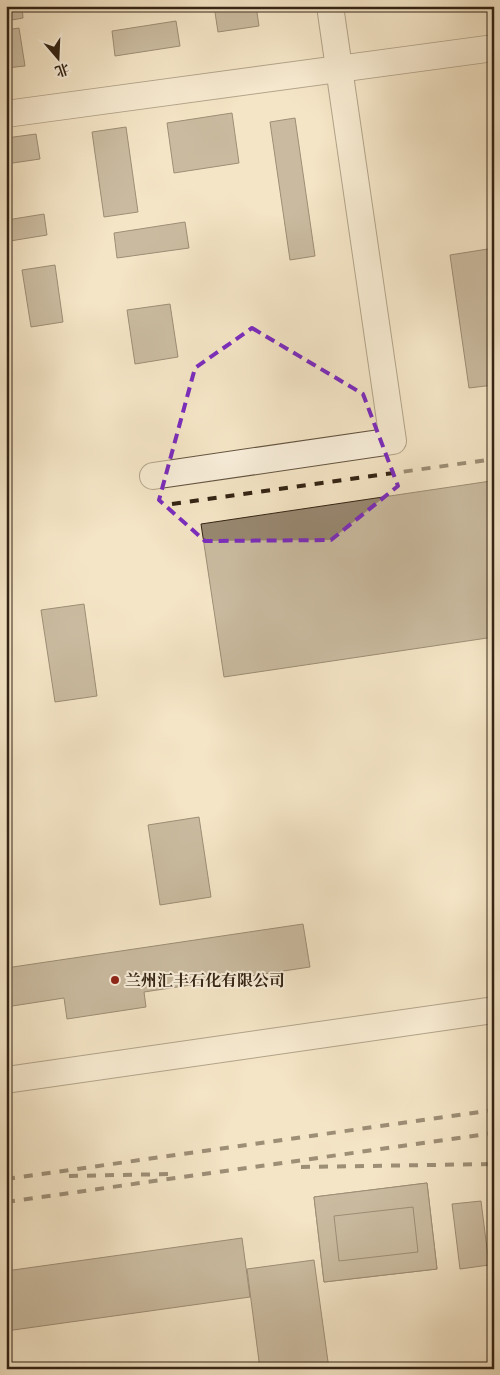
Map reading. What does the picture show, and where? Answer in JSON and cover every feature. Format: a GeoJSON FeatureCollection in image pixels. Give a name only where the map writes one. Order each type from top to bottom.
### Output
{"type":"FeatureCollection","features":[{"type":"Feature","properties":{"kind":"street"},"geometry":{"type":"LineString","coordinates":[[153,476],[393,441],[330,6]]}},
{"type":"Feature","properties":{"kind":"street"},"geometry":{"type":"LineString","coordinates":[[6,114],[494,48]]}},
{"type":"Feature","properties":{"kind":"street"},"geometry":{"type":"LineString","coordinates":[[6,1080],[494,1010]]}},
{"type":"Feature","properties":{"kind":"highlighted area"},"geometry":{"type":"Polygon","coordinates":[[[252,328],[363,394],[398,486],[331,540],[205,541],[159,500],[195,368],[252,328]]]}},
{"type":"Feature","properties":{"kind":"building"},"geometry":{"type":"Polygon","coordinates":[[[6,6],[22,6],[23,18],[6,21],[6,6]]]}},
{"type":"Feature","properties":{"kind":"building"},"geometry":{"type":"Polygon","coordinates":[[[214,6],[256,6],[259,26],[218,32],[214,6]]]}},
{"type":"Feature","properties":{"kind":"building"},"geometry":{"type":"Polygon","coordinates":[[[176,21],[180,46],[115,56],[112,31],[176,21]]]}},
{"type":"Feature","properties":{"kind":"building"},"geometry":{"type":"Polygon","coordinates":[[[19,28],[25,66],[6,68],[6,30],[19,28]]]}},
{"type":"Feature","properties":{"kind":"building"},"geometry":{"type":"Polygon","coordinates":[[[232,113],[239,163],[174,173],[167,123],[232,113]]]}},
{"type":"Feature","properties":{"kind":"building"},"geometry":{"type":"Polygon","coordinates":[[[295,118],[315,256],[290,260],[270,122],[295,118]]]}},
{"type":"Feature","properties":{"kind":"building"},"geometry":{"type":"Polygon","coordinates":[[[126,127],[138,212],[104,217],[92,132],[126,127]]]}},
{"type":"Feature","properties":{"kind":"building"},"geometry":{"type":"Polygon","coordinates":[[[36,134],[40,159],[6,164],[6,138],[36,134]]]}},
{"type":"Feature","properties":{"kind":"building"},"geometry":{"type":"Polygon","coordinates":[[[44,214],[47,235],[10,241],[7,220],[44,214]]]}},
{"type":"Feature","properties":{"kind":"building"},"geometry":{"type":"Polygon","coordinates":[[[185,222],[189,248],[117,258],[114,233],[185,222]]]}},
{"type":"Feature","properties":{"kind":"building"},"geometry":{"type":"Polygon","coordinates":[[[494,248],[494,385],[469,388],[450,255],[494,248]]]}},
{"type":"Feature","properties":{"kind":"building"},"geometry":{"type":"Polygon","coordinates":[[[55,265],[63,322],[31,327],[22,270],[55,265]]]}},
{"type":"Feature","properties":{"kind":"building"},"geometry":{"type":"Polygon","coordinates":[[[170,304],[178,357],[135,364],[127,310],[170,304]]]}},
{"type":"Feature","properties":{"kind":"building"},"geometry":{"type":"Polygon","coordinates":[[[491,481],[494,497],[494,637],[224,677],[201,524],[491,481]]]}},
{"type":"Feature","properties":{"kind":"building"},"geometry":{"type":"Polygon","coordinates":[[[84,604],[97,696],[55,702],[41,610],[84,604]]]}},
{"type":"Feature","properties":{"kind":"building"},"geometry":{"type":"Polygon","coordinates":[[[199,817],[211,897],[160,905],[148,825],[199,817]]]}},
{"type":"Feature","properties":{"kind":"building","name":"兰州汇丰石化有限公司"},"geometry":{"type":"Polygon","coordinates":[[[303,924],[310,967],[144,992],[146,1007],[67,1019],[64,998],[6,1007],[6,968],[303,924]]]}},
{"type":"Feature","properties":{"kind":"building"},"geometry":{"type":"Polygon","coordinates":[[[427,1183],[437,1269],[324,1282],[314,1197],[427,1183]],[[413,1207],[334,1216],[339,1261],[418,1252],[413,1207]]]}},
{"type":"Feature","properties":{"kind":"building"},"geometry":{"type":"Polygon","coordinates":[[[427,1183],[437,1269],[324,1282],[314,1197],[427,1183]]]}},
{"type":"Feature","properties":{"kind":"building"},"geometry":{"type":"Polygon","coordinates":[[[481,1201],[489,1265],[460,1269],[452,1204],[481,1201]]]}},
{"type":"Feature","properties":{"kind":"building"},"geometry":{"type":"Polygon","coordinates":[[[413,1207],[418,1252],[339,1261],[334,1216],[413,1207]]]}},
{"type":"Feature","properties":{"kind":"building"},"geometry":{"type":"Polygon","coordinates":[[[242,1238],[250,1297],[6,1331],[6,1271],[242,1238]]]}},
{"type":"Feature","properties":{"kind":"building"},"geometry":{"type":"Polygon","coordinates":[[[314,1260],[329,1369],[260,1369],[247,1269],[314,1260]]]}},
{"type":"Feature","properties":{"kind":"railway"},"geometry":{"type":"LineString","coordinates":[[172,504],[494,459]]}},
{"type":"Feature","properties":{"kind":"railway"},"geometry":{"type":"LineString","coordinates":[[6,1179],[494,1110]]}},
{"type":"Feature","properties":{"kind":"railway"},"geometry":{"type":"LineString","coordinates":[[6,1202],[494,1133]]}},
{"type":"Feature","properties":{"kind":"railway"},"geometry":{"type":"LineString","coordinates":[[301,1167],[494,1164]]}},
{"type":"Feature","properties":{"kind":"railway"},"geometry":{"type":"LineString","coordinates":[[69,1176],[169,1174]]}},
{"type":"Feature","properties":{"kind":"place","name":"兰州汇丰石化有限公司"},"geometry":{"type":"Point","coordinates":[115,980]}}]}
